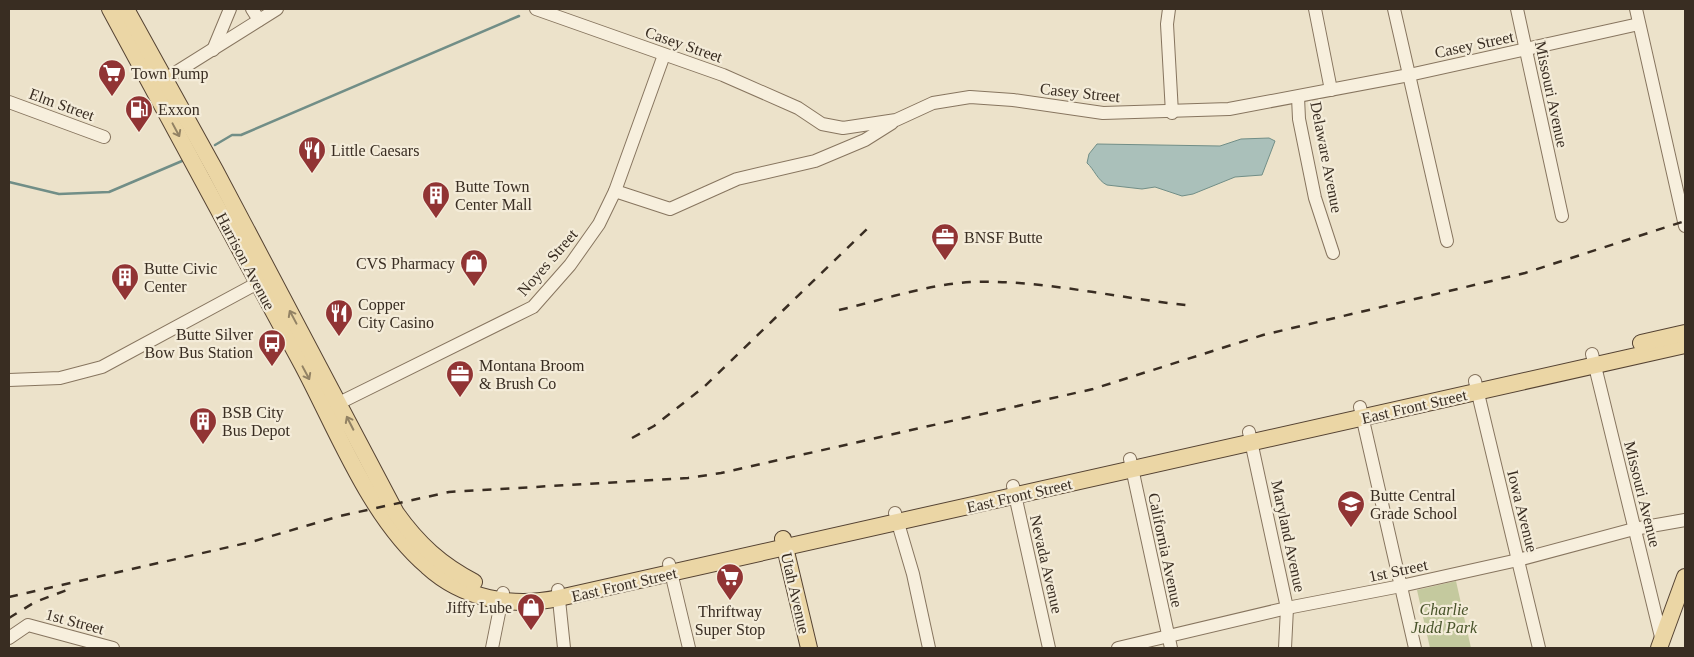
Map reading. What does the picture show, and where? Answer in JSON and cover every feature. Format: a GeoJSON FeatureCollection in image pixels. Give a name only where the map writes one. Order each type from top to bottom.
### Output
{"type":"FeatureCollection","features":[{"type":"Feature","properties":{"kind":"main road","name":"Harrison Avenue"},"geometry":{"type":"LineString","coordinates":[[110,9],[159,83]]}},
{"type":"Feature","properties":{"kind":"main road","name":"Harrison Avenue"},"geometry":{"type":"LineString","coordinates":[[126,9],[159,83],[264,279],[333,406],[388,498],[389,513]]}},
{"type":"Feature","properties":{"kind":"main road","name":"East Front Street"},"geometry":{"type":"LineString","coordinates":[[1593,360],[1685,333]]}},
{"type":"Feature","properties":{"kind":"main road","name":"East Front Street"},"geometry":{"type":"LineString","coordinates":[[389,513],[392,531],[412,552],[445,580],[480,596],[502,597],[529,603],[558,594],[1476,386],[1593,360],[1685,345]]}},
{"type":"Feature","properties":{"kind":"main road","name":"Harrison Avenue"},"geometry":{"type":"LineString","coordinates":[[333,406],[350,456],[389,513]]}},
{"type":"Feature","properties":{"kind":"main road"},"geometry":{"type":"LineString","coordinates":[[350,456],[361,458],[370,476],[388,498]]}},
{"type":"Feature","properties":{"kind":"main road","name":"Utah Avenue"},"geometry":{"type":"LineString","coordinates":[[784,543],[809,648]]}},
{"type":"Feature","properties":{"kind":"main road"},"geometry":{"type":"LineString","coordinates":[[1661,644],[1685,576]]}},
{"type":"Feature","properties":{"kind":"street"},"geometry":{"type":"LineString","coordinates":[[213,50],[230,9]]}},
{"type":"Feature","properties":{"kind":"street"},"geometry":{"type":"LineString","coordinates":[[252,9],[259,20]]}},
{"type":"Feature","properties":{"kind":"street"},"geometry":{"type":"LineString","coordinates":[[159,83],[277,9]]}},
{"type":"Feature","properties":{"kind":"street","name":"Casey Street"},"geometry":{"type":"LineString","coordinates":[[536,9],[723,75],[798,108],[822,124],[843,128],[896,120],[933,103],[970,97],[1014,100],[1103,113],[1172,113],[1229,109],[1409,75],[1639,24]]}},
{"type":"Feature","properties":{"kind":"street"},"geometry":{"type":"LineString","coordinates":[[1169,9],[1167,24],[1172,113]]}},
{"type":"Feature","properties":{"kind":"street","name":"Delaware Avenue"},"geometry":{"type":"LineString","coordinates":[[1315,9],[1331,90]]}},
{"type":"Feature","properties":{"kind":"street"},"geometry":{"type":"LineString","coordinates":[[1394,9],[1447,242]]}},
{"type":"Feature","properties":{"kind":"street","name":"Missouri Avenue"},"geometry":{"type":"LineString","coordinates":[[1517,9],[1562,216]]}},
{"type":"Feature","properties":{"kind":"street"},"geometry":{"type":"LineString","coordinates":[[1636,9],[1685,226]]}},
{"type":"Feature","properties":{"kind":"street","name":"Noyes Street"},"geometry":{"type":"LineString","coordinates":[[333,406],[533,307],[570,265],[599,224],[615,191],[664,55]]}},
{"type":"Feature","properties":{"kind":"street","name":"Delaware Avenue"},"geometry":{"type":"LineString","coordinates":[[1298,97],[1299,119],[1315,198],[1333,253]]}},
{"type":"Feature","properties":{"kind":"street","name":"Elm Street"},"geometry":{"type":"LineString","coordinates":[[9,102],[104,137]]}},
{"type":"Feature","properties":{"kind":"street"},"geometry":{"type":"LineString","coordinates":[[615,191],[670,209],[736,179],[815,162],[865,140],[896,120]]}},
{"type":"Feature","properties":{"kind":"street"},"geometry":{"type":"LineString","coordinates":[[9,380],[60,378],[102,366],[264,279]]}},
{"type":"Feature","properties":{"kind":"street","name":"Missouri Avenue"},"geometry":{"type":"LineString","coordinates":[[1593,360],[1661,644]]}},
{"type":"Feature","properties":{"kind":"street","name":"Iowa Avenue"},"geometry":{"type":"LineString","coordinates":[[1476,386],[1539,648]]}},
{"type":"Feature","properties":{"kind":"street"},"geometry":{"type":"LineString","coordinates":[[1361,412],[1415,648]]}},
{"type":"Feature","properties":{"kind":"street","name":"Maryland Avenue"},"geometry":{"type":"LineString","coordinates":[[1250,437],[1287,608],[1285,648]]}},
{"type":"Feature","properties":{"kind":"street","name":"California Avenue"},"geometry":{"type":"LineString","coordinates":[[1131,464],[1169,643]]}},
{"type":"Feature","properties":{"kind":"street","name":"Nevada Avenue"},"geometry":{"type":"LineString","coordinates":[[1014,491],[1049,648]]}},
{"type":"Feature","properties":{"kind":"street"},"geometry":{"type":"LineString","coordinates":[[897,518],[913,574],[929,648]]}},
{"type":"Feature","properties":{"kind":"street","name":"1st Street"},"geometry":{"type":"LineString","coordinates":[[1118,648],[1169,643],[1287,608],[1402,586],[1518,560],[1634,529],[1685,520]]}},
{"type":"Feature","properties":{"kind":"street"},"geometry":{"type":"LineString","coordinates":[[670,569],[689,648]]}},
{"type":"Feature","properties":{"kind":"street"},"geometry":{"type":"LineString","coordinates":[[558,594],[564,648]]}},
{"type":"Feature","properties":{"kind":"street"},"geometry":{"type":"LineString","coordinates":[[495,646],[502,597]]}},
{"type":"Feature","properties":{"kind":"street","name":"1st Street"},"geometry":{"type":"LineString","coordinates":[[9,638],[28,625],[89,644],[113,648]]}},
{"type":"Feature","properties":{"kind":"green space","name":"Charlie Judd Park"},"geometry":{"type":"Polygon","coordinates":[[[1456,581],[1471,648],[1430,648],[1417,590],[1456,581]]]}},
{"type":"Feature","properties":{"kind":"water"},"geometry":{"type":"Polygon","coordinates":[[[1269,138],[1275,141],[1262,175],[1235,177],[1193,194],[1182,196],[1155,187],[1142,189],[1107,185],[1101,181],[1087,163],[1089,154],[1097,144],[1220,146],[1241,139],[1269,138]]]}},
{"type":"Feature","properties":{"kind":"waterway"},"geometry":{"type":"LineString","coordinates":[[215,145],[232,135],[241,135],[519,16]]}},
{"type":"Feature","properties":{"kind":"waterway"},"geometry":{"type":"LineString","coordinates":[[9,182],[59,194],[109,192],[182,161]]}},
{"type":"Feature","properties":{"kind":"railway"},"geometry":{"type":"LineString","coordinates":[[9,597],[251,542],[340,516],[449,492],[688,478],[721,473],[1093,389],[1263,335],[1525,273],[1685,221]]}},
{"type":"Feature","properties":{"kind":"railway"},"geometry":{"type":"LineString","coordinates":[[632,438],[654,426],[704,387],[869,227]]}},
{"type":"Feature","properties":{"kind":"railway"},"geometry":{"type":"LineString","coordinates":[[839,310],[921,290],[970,282],[1023,283],[1186,305]]}},
{"type":"Feature","properties":{"kind":"railway"},"geometry":{"type":"LineString","coordinates":[[9,618],[35,602],[67,590]]}},
{"type":"Feature","properties":{"kind":"place","name":"Town Pump"},"geometry":{"type":"Point","coordinates":[112,97]}},
{"type":"Feature","properties":{"kind":"place","name":"Exxon"},"geometry":{"type":"Point","coordinates":[139,133]}},
{"type":"Feature","properties":{"kind":"place","name":"Little Caesars"},"geometry":{"type":"Point","coordinates":[312,174]}},
{"type":"Feature","properties":{"kind":"place","name":"Butte Town Center Mall"},"geometry":{"type":"Point","coordinates":[436,219]}},
{"type":"Feature","properties":{"kind":"place","name":"BNSF Butte"},"geometry":{"type":"Point","coordinates":[945,261]}},
{"type":"Feature","properties":{"kind":"place","name":"CVS Pharmacy"},"geometry":{"type":"Point","coordinates":[474,287]}},
{"type":"Feature","properties":{"kind":"place","name":"Butte Civic Center"},"geometry":{"type":"Point","coordinates":[125,301]}},
{"type":"Feature","properties":{"kind":"place","name":"Copper City Casino"},"geometry":{"type":"Point","coordinates":[339,337]}},
{"type":"Feature","properties":{"kind":"place","name":"Butte Silver Bow Bus Station"},"geometry":{"type":"Point","coordinates":[272,367]}},
{"type":"Feature","properties":{"kind":"place","name":"Montana Broom & Brush Co"},"geometry":{"type":"Point","coordinates":[460,398]}},
{"type":"Feature","properties":{"kind":"place","name":"BSB City Bus Depot"},"geometry":{"type":"Point","coordinates":[203,445]}},
{"type":"Feature","properties":{"kind":"place","name":"Butte Central Grade School"},"geometry":{"type":"Point","coordinates":[1351,528]}},
{"type":"Feature","properties":{"kind":"place","name":"Thriftway Super Stop"},"geometry":{"type":"Point","coordinates":[730,601]}},
{"type":"Feature","properties":{"kind":"place","name":"Jiffy Lube"},"geometry":{"type":"Point","coordinates":[531,631]}}]}
